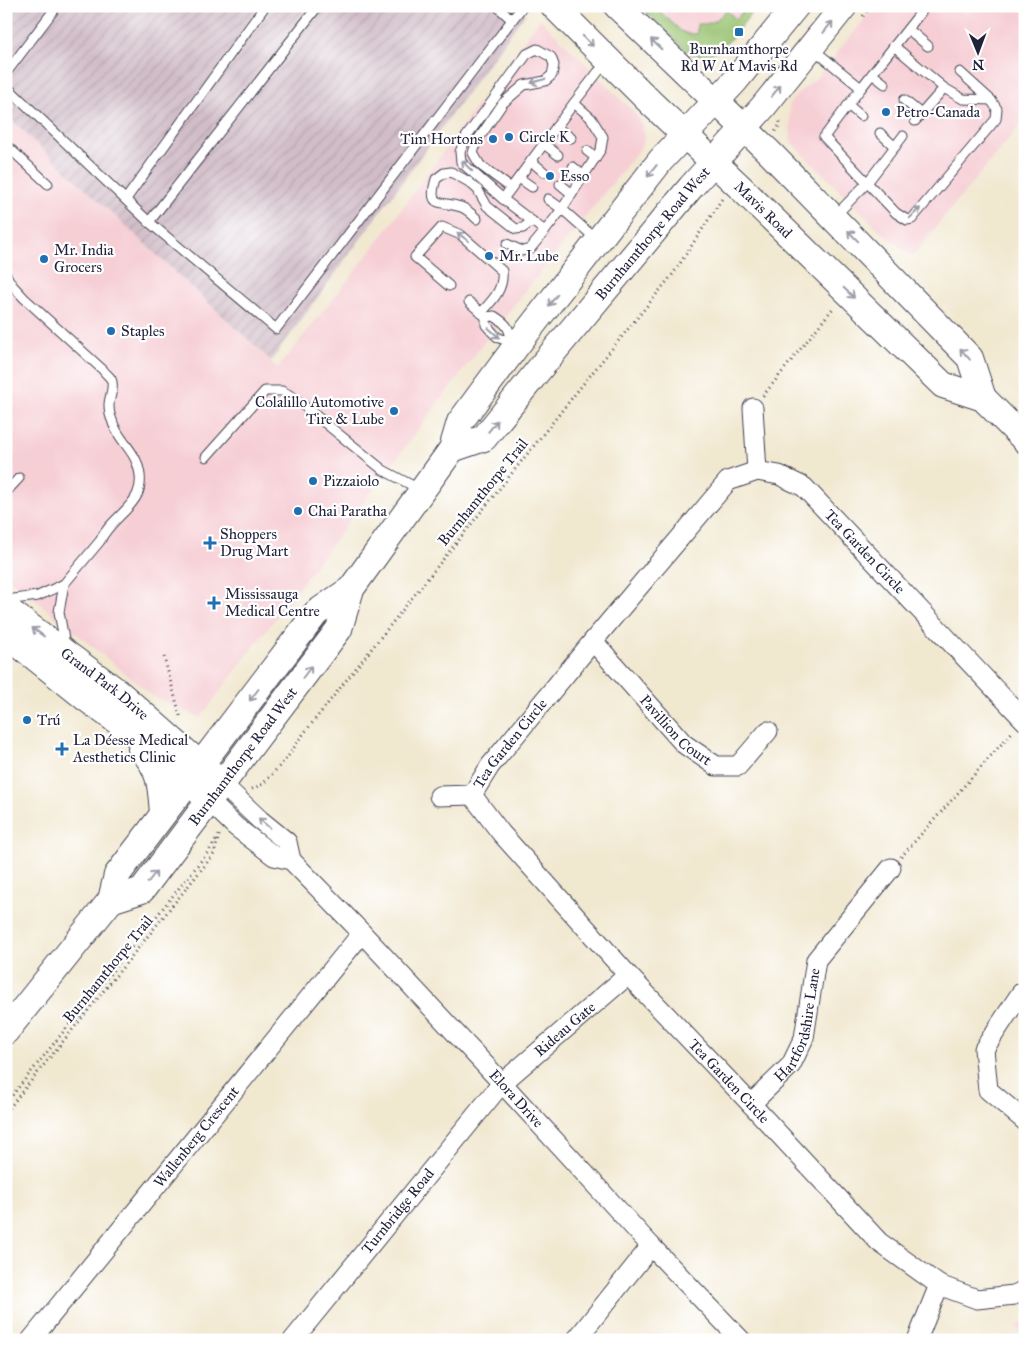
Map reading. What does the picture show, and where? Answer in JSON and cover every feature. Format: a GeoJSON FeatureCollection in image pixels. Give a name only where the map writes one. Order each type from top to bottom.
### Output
{"type":"FeatureCollection","features":[{"type":"Feature","properties":{"kind":"main road","name":"Mavis Road"},"geometry":{"type":"LineString","coordinates":[[554,6],[609,62],[943,385],[983,398],[1025,440]]}},
{"type":"Feature","properties":{"kind":"main road","name":"Mavis Road"},"geometry":{"type":"LineString","coordinates":[[617,6],[834,217],[970,358],[983,398]]}},
{"type":"Feature","properties":{"kind":"main road","name":"Burnhamthorpe Road West"},"geometry":{"type":"LineString","coordinates":[[111,900],[142,890],[339,629],[351,590],[452,449],[460,422],[514,342],[598,241],[661,160],[736,81],[796,6]]}},
{"type":"Feature","properties":{"kind":"main road","name":"Burnhamthorpe Road West"},"geometry":{"type":"LineString","coordinates":[[452,449],[484,438],[551,354],[691,187],[763,107],[844,6]]}},
{"type":"Feature","properties":{"kind":"main road","name":"Burnhamthorpe Road West"},"geometry":{"type":"LineString","coordinates":[[6,1032],[111,900],[117,875],[316,613],[351,590]]}},
{"type":"Feature","properties":{"kind":"main road","name":"Grand Park Drive"},"geometry":{"type":"LineString","coordinates":[[6,609],[119,693],[215,792]]}},
{"type":"Feature","properties":{"kind":"main road","name":"Grand Park Drive"},"geometry":{"type":"LineString","coordinates":[[6,634],[143,740],[195,773]]}},
{"type":"Feature","properties":{"kind":"main road"},"geometry":{"type":"LineString","coordinates":[[87,698],[89,708],[138,745],[146,754],[160,780],[163,814]]}},
{"type":"Feature","properties":{"kind":"street"},"geometry":{"type":"LineString","coordinates":[[753,408],[756,471]]}},
{"type":"Feature","properties":{"kind":"street","name":"Tea Garden Circle"},"geometry":{"type":"LineString","coordinates":[[1024,720],[804,487],[779,474],[756,471],[728,481],[490,766],[472,795],[501,833],[628,975],[879,1242],[939,1285],[977,1299],[1014,1295],[1025,1290]]}},
{"type":"Feature","properties":{"kind":"street","name":"Pavillion Court"},"geometry":{"type":"LineString","coordinates":[[593,641],[684,744],[716,766],[738,766],[768,731]]}},
{"type":"Feature","properties":{"kind":"street","name":"Elora Drive"},"geometry":{"type":"LineString","coordinates":[[215,792],[260,820],[287,842],[291,860],[362,933],[651,1246],[741,1340]]}},
{"type":"Feature","properties":{"kind":"street"},"geometry":{"type":"LineString","coordinates":[[439,796],[472,795]]}},
{"type":"Feature","properties":{"kind":"street","name":"Hartfordshire Lane"},"geometry":{"type":"LineString","coordinates":[[751,1104],[790,1065],[804,1038],[816,960],[891,868]]}},
{"type":"Feature","properties":{"kind":"street","name":"Wallenberg Crescent"},"geometry":{"type":"LineString","coordinates":[[31,1340],[362,933]]}},
{"type":"Feature","properties":{"kind":"street","name":"Rideau Gate"},"geometry":{"type":"LineString","coordinates":[[502,1083],[628,975]]}},
{"type":"Feature","properties":{"kind":"street"},"geometry":{"type":"LineString","coordinates":[[1021,993],[984,1048],[988,1090],[1025,1121]]}},
{"type":"Feature","properties":{"kind":"street","name":"Turnbridge Road"},"geometry":{"type":"LineString","coordinates":[[293,1340],[502,1083]]}},
{"type":"Feature","properties":{"kind":"street"},"geometry":{"type":"LineString","coordinates":[[576,1340],[651,1246]]}},
{"type":"Feature","properties":{"kind":"street"},"geometry":{"type":"LineString","coordinates":[[917,1340],[939,1285]]}},
{"type":"Feature","properties":{"kind":"lane"},"geometry":{"type":"LineString","coordinates":[[6,73],[57,6]]}},
{"type":"Feature","properties":{"kind":"lane"},"geometry":{"type":"LineString","coordinates":[[126,199],[265,6]]}},
{"type":"Feature","properties":{"kind":"lane"},"geometry":{"type":"LineString","coordinates":[[149,222],[318,6]]}},
{"type":"Feature","properties":{"kind":"lane"},"geometry":{"type":"LineString","coordinates":[[497,6],[512,20]]}},
{"type":"Feature","properties":{"kind":"lane"},"geometry":{"type":"LineString","coordinates":[[6,86],[149,222],[276,329],[524,6]]}},
{"type":"Feature","properties":{"kind":"lane"},"geometry":{"type":"LineString","coordinates":[[925,7],[824,137],[896,213],[907,220],[912,219],[996,119],[997,109],[991,100],[960,72]]}},
{"type":"Feature","properties":{"kind":"lane"},"geometry":{"type":"LineString","coordinates":[[908,30],[928,46]]}},
{"type":"Feature","properties":{"kind":"lane"},"geometry":{"type":"LineString","coordinates":[[894,46],[944,88],[963,99],[991,100]]}},
{"type":"Feature","properties":{"kind":"lane"},"geometry":{"type":"LineString","coordinates":[[811,48],[861,88]]}},
{"type":"Feature","properties":{"kind":"lane"},"geometry":{"type":"LineString","coordinates":[[511,188],[480,165],[473,153],[477,141],[503,103],[524,85],[545,81],[552,75],[554,65],[551,57],[537,49],[527,54],[506,82],[466,137],[460,152],[462,162],[503,199],[545,231]]}},
{"type":"Feature","properties":{"kind":"lane"},"geometry":{"type":"LineString","coordinates":[[503,199],[574,103],[598,72],[609,62]]}},
{"type":"Feature","properties":{"kind":"lane"},"geometry":{"type":"LineString","coordinates":[[872,74],[885,84]]}},
{"type":"Feature","properties":{"kind":"lane"},"geometry":{"type":"LineString","coordinates":[[915,121],[944,88]]}},
{"type":"Feature","properties":{"kind":"lane"},"geometry":{"type":"LineString","coordinates":[[904,100],[921,114]]}},
{"type":"Feature","properties":{"kind":"lane"},"geometry":{"type":"LineString","coordinates":[[507,244],[522,251],[530,249],[562,209],[601,149],[603,137],[591,118],[574,103]]}},
{"type":"Feature","properties":{"kind":"lane"},"geometry":{"type":"LineString","coordinates":[[848,106],[861,116]]}},
{"type":"Feature","properties":{"kind":"lane"},"geometry":{"type":"LineString","coordinates":[[556,127],[571,138]]}},
{"type":"Feature","properties":{"kind":"lane"},"geometry":{"type":"LineString","coordinates":[[880,133],[895,147]]}},
{"type":"Feature","properties":{"kind":"lane"},"geometry":{"type":"LineString","coordinates":[[834,217],[867,183],[903,136]]}},
{"type":"Feature","properties":{"kind":"lane"},"geometry":{"type":"LineString","coordinates":[[544,144],[558,155]]}},
{"type":"Feature","properties":{"kind":"lane"},"geometry":{"type":"LineString","coordinates":[[6,145],[48,184]]}},
{"type":"Feature","properties":{"kind":"lane"},"geometry":{"type":"LineString","coordinates":[[587,151],[596,158]]}},
{"type":"Feature","properties":{"kind":"lane"},"geometry":{"type":"LineString","coordinates":[[531,162],[544,172]]}},
{"type":"Feature","properties":{"kind":"lane"},"geometry":{"type":"LineString","coordinates":[[573,167],[584,176]]}},
{"type":"Feature","properties":{"kind":"lane"},"geometry":{"type":"LineString","coordinates":[[477,219],[459,206],[440,203],[434,198],[432,193],[436,179],[444,173],[451,172],[469,182],[478,190],[487,206],[516,229],[523,228],[532,221]]}},
{"type":"Feature","properties":{"kind":"lane"},"geometry":{"type":"LineString","coordinates":[[519,178],[532,187]]}},
{"type":"Feature","properties":{"kind":"lane"},"geometry":{"type":"LineString","coordinates":[[560,184],[572,194]]}},
{"type":"Feature","properties":{"kind":"lane"},"geometry":{"type":"LineString","coordinates":[[548,199],[598,241]]}},
{"type":"Feature","properties":{"kind":"lane"},"geometry":{"type":"LineString","coordinates":[[449,286],[415,257],[442,227],[461,235],[502,271],[501,286],[483,315]]}},
{"type":"Feature","properties":{"kind":"lane"},"geometry":{"type":"LineString","coordinates":[[6,276],[24,298],[111,379],[112,390],[109,405],[112,422],[137,462],[140,478],[139,491],[134,502],[103,533],[100,541],[64,584],[38,596],[6,600]]}},
{"type":"Feature","properties":{"kind":"lane"},"geometry":{"type":"LineString","coordinates":[[468,302],[483,315],[486,325],[493,333],[500,338],[514,342]]}},
{"type":"Feature","properties":{"kind":"lane"},"geometry":{"type":"LineString","coordinates":[[483,315],[494,316],[509,328],[514,342]]}},
{"type":"Feature","properties":{"kind":"lane"},"geometry":{"type":"LineString","coordinates":[[206,457],[265,391],[282,391],[293,397],[383,470],[421,491]]}},
{"type":"Feature","properties":{"kind":"lane"},"geometry":{"type":"LineString","coordinates":[[6,492],[19,478]]}},
{"type":"Feature","properties":{"kind":"lane"},"geometry":{"type":"LineString","coordinates":[[64,584],[60,612],[67,653]]}},
{"type":"Feature","properties":{"kind":"path","name":"Burnhamthorpe Trail"},"geometry":{"type":"LineString","coordinates":[[252,789],[263,784],[287,758],[307,730],[673,274],[721,200]]}},
{"type":"Feature","properties":{"kind":"path"},"geometry":{"type":"LineString","coordinates":[[753,408],[837,303]]}},
{"type":"Feature","properties":{"kind":"path"},"geometry":{"type":"LineString","coordinates":[[164,657],[182,722]]}},
{"type":"Feature","properties":{"kind":"path"},"geometry":{"type":"LineString","coordinates":[[891,868],[1024,720]]}},
{"type":"Feature","properties":{"kind":"path","name":"Burnhamthorpe Trail"},"geometry":{"type":"LineString","coordinates":[[6,1103],[210,851],[218,835],[214,854],[6,1112]]}},
{"type":"Feature","properties":{"kind":"shaded area"},"geometry":{"type":"Polygon","coordinates":[[[6,6],[518,6],[525,14],[271,361],[6,115],[6,6]]]}},
{"type":"Feature","properties":{"kind":"shaded area"},"geometry":{"type":"Polygon","coordinates":[[[640,6],[757,6],[723,47],[712,54],[698,55],[690,54],[640,6]]]}},
{"type":"Feature","properties":{"kind":"shaded area"},"geometry":{"type":"Polygon","coordinates":[[[875,6],[1025,6],[1025,119],[912,256],[881,232],[791,142],[789,104],[799,92],[817,78],[875,6]]]}},
{"type":"Feature","properties":{"kind":"shaded area"},"geometry":{"type":"Polygon","coordinates":[[[540,19],[636,114],[644,132],[644,140],[640,149],[486,340],[200,718],[154,697],[6,576],[6,115],[278,368],[374,247],[540,19]]]}},
{"type":"Feature","properties":{"kind":"shaded area"},"geometry":{"type":"Polygon","coordinates":[[[1025,1320],[1025,1340],[1022,1340],[1017,1326],[1025,1320]]]}},
{"type":"Feature","properties":{"kind":"green space"},"geometry":{"type":"Polygon","coordinates":[[[640,6],[654,6],[681,31],[688,34],[697,34],[697,24],[713,22],[726,10],[736,19],[748,6],[757,6],[722,48],[711,54],[700,55],[690,54],[640,6]]]}},
{"type":"Feature","properties":{"kind":"place","name":"Burnhamthorpe Rd W At Mavis Rd"},"geometry":{"type":"Point","coordinates":[739,32]}},
{"type":"Feature","properties":{"kind":"place","name":"Petro-Canada"},"geometry":{"type":"Point","coordinates":[886,112]}},
{"type":"Feature","properties":{"kind":"place","name":"Circle K"},"geometry":{"type":"Point","coordinates":[509,137]}},
{"type":"Feature","properties":{"kind":"place","name":"Tim Hortons"},"geometry":{"type":"Point","coordinates":[493,139]}},
{"type":"Feature","properties":{"kind":"place","name":"Esso"},"geometry":{"type":"Point","coordinates":[550,176]}},
{"type":"Feature","properties":{"kind":"place","name":"Mr. Lube"},"geometry":{"type":"Point","coordinates":[489,256]}},
{"type":"Feature","properties":{"kind":"place","name":"Mr. India Grocers"},"geometry":{"type":"Point","coordinates":[44,259]}},
{"type":"Feature","properties":{"kind":"place","name":"Staples"},"geometry":{"type":"Point","coordinates":[111,331]}},
{"type":"Feature","properties":{"kind":"place","name":"Colalillo Automotive Tire & Lube"},"geometry":{"type":"Point","coordinates":[394,411]}},
{"type":"Feature","properties":{"kind":"place","name":"Pizzaiolo"},"geometry":{"type":"Point","coordinates":[313,481]}},
{"type":"Feature","properties":{"kind":"place","name":"Chai Paratha"},"geometry":{"type":"Point","coordinates":[298,511]}},
{"type":"Feature","properties":{"kind":"place","name":"Shoppers Drug Mart"},"geometry":{"type":"Point","coordinates":[210,543]}},
{"type":"Feature","properties":{"kind":"place","name":"Mississauga Medical Centre"},"geometry":{"type":"Point","coordinates":[214,603]}},
{"type":"Feature","properties":{"kind":"place","name":"Trú"},"geometry":{"type":"Point","coordinates":[27,720]}},
{"type":"Feature","properties":{"kind":"place","name":"La Déesse Medical Aesthetics Clinic"},"geometry":{"type":"Point","coordinates":[62,749]}}]}
